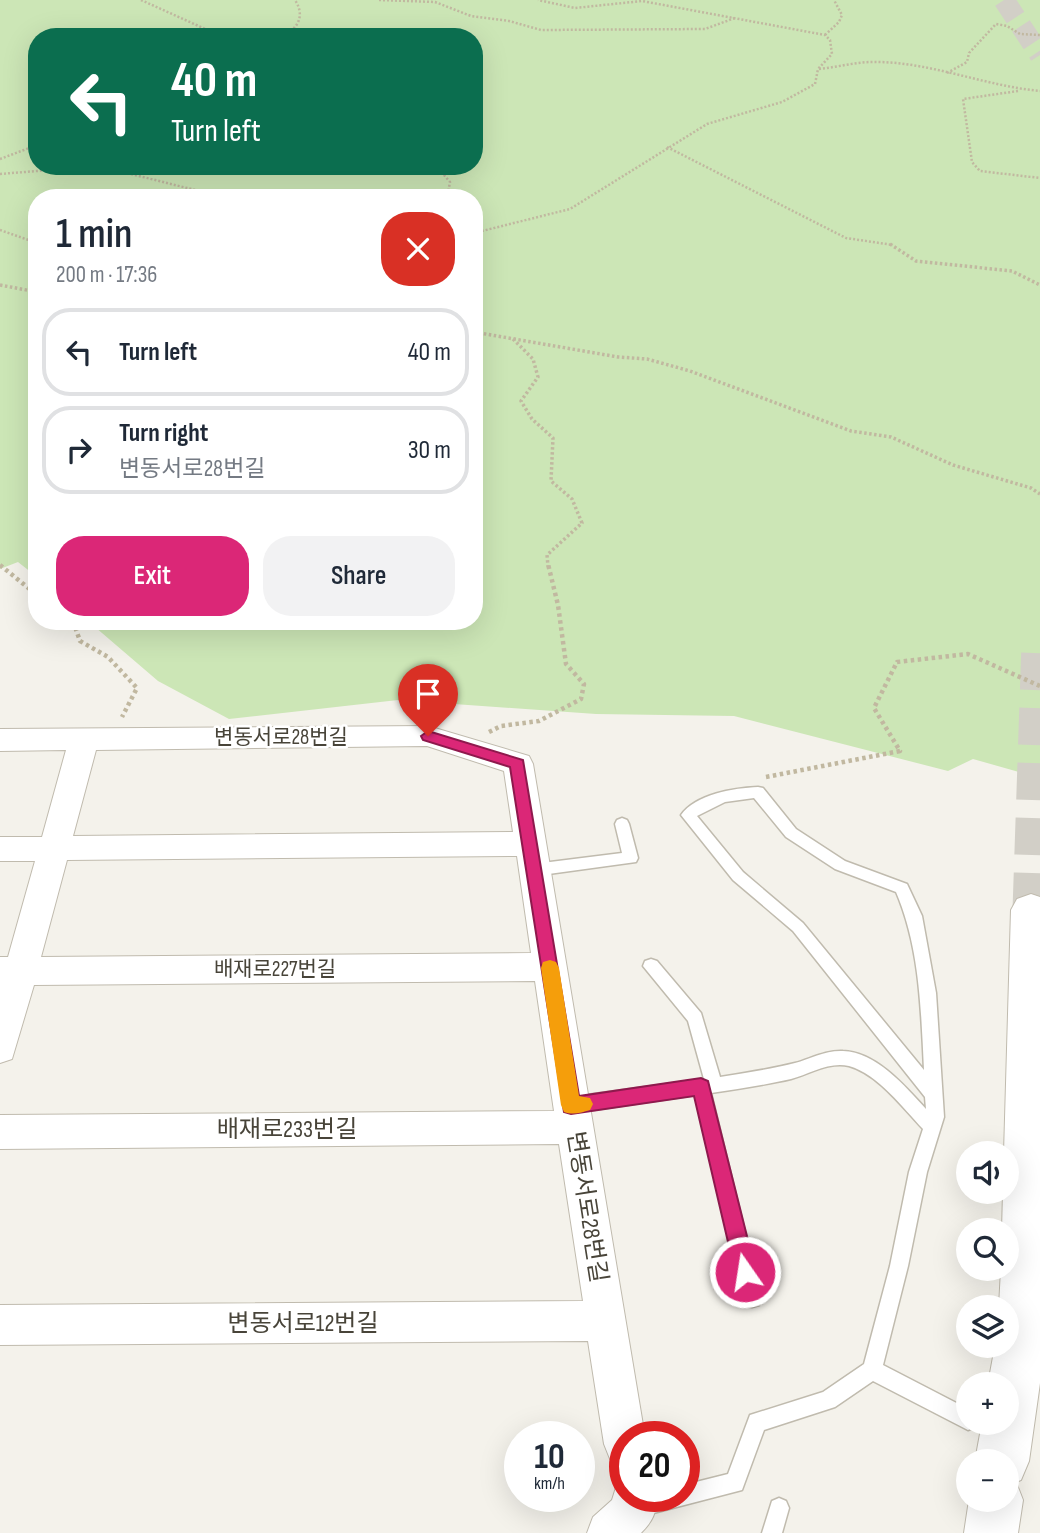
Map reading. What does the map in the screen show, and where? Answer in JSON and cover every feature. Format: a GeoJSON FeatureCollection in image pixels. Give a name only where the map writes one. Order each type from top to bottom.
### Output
{"type":"FeatureCollection","features":[{"type":"Feature","properties":{"kind":"street","name":"변동서로28번길"},"geometry":{"type":"LineString","coordinates":[[0,740],[428,736],[518,764],[621,1421]]}},
{"type":"Feature","properties":{"kind":"street"},"geometry":{"type":"LineString","coordinates":[[0,1048],[10,971],[55,848],[84,739]]}},
{"type":"Feature","properties":{"kind":"street"},"geometry":{"type":"LineString","coordinates":[[0,849],[532,857]]}},
{"type":"Feature","properties":{"kind":"street"},"geometry":{"type":"LineString","coordinates":[[987,1436],[1024,1322],[1031,909]]}},
{"type":"Feature","properties":{"kind":"street","name":"배재로227번길"},"geometry":{"type":"LineString","coordinates":[[10,971],[550,967]]}},
{"type":"Feature","properties":{"kind":"street","name":"배재로233번길"},"geometry":{"type":"LineString","coordinates":[[0,1132],[573,1116]]}},
{"type":"Feature","properties":{"kind":"street","name":"변동서로12번길"},"geometry":{"type":"LineString","coordinates":[[0,1325],[605,1321]]}},
{"type":"Feature","properties":{"kind":"street"},"geometry":{"type":"LineString","coordinates":[[991,1533],[994,1512]]}},
{"type":"Feature","properties":{"kind":"lane"},"geometry":{"type":"LineString","coordinates":[[700,1492],[734,1483],[757,1422],[828,1400],[872,1370],[899,1266],[918,1172],[935,1117],[934,1095],[928,993],[914,916],[902,888],[840,866],[801,840],[758,792],[736,793],[709,800],[688,815],[738,876],[798,927],[934,1095]]}},
{"type":"Feature","properties":{"kind":"lane"},"geometry":{"type":"LineString","coordinates":[[532,857],[631,858],[622,824]]}},
{"type":"Feature","properties":{"kind":"lane"},"geometry":{"type":"LineString","coordinates":[[651,966],[695,1018],[751,1298]]}},
{"type":"Feature","properties":{"kind":"lane"},"geometry":{"type":"LineString","coordinates":[[573,1116],[708,1086],[790,1072],[845,1058],[864,1065],[897,1090],[932,1127]]}},
{"type":"Feature","properties":{"kind":"lane"},"geometry":{"type":"LineString","coordinates":[[872,1370],[987,1436]]}},
{"type":"Feature","properties":{"kind":"lane"},"geometry":{"type":"LineString","coordinates":[[772,1533],[779,1508]]}},
{"type":"Feature","properties":{"kind":"path"},"geometry":{"type":"LineString","coordinates":[[141,0],[203,28]]}},
{"type":"Feature","properties":{"kind":"path"},"geometry":{"type":"LineString","coordinates":[[295,0],[300,15],[297,28]]}},
{"type":"Feature","properties":{"kind":"path"},"geometry":{"type":"LineString","coordinates":[[379,0],[435,2],[471,16],[509,21],[541,30],[705,29],[736,18]]}},
{"type":"Feature","properties":{"kind":"path"},"geometry":{"type":"LineString","coordinates":[[483,231],[570,209],[707,124],[782,102],[816,84],[818,69],[832,54],[831,40],[825,35],[736,18],[642,1],[575,8],[538,0]]}},
{"type":"Feature","properties":{"kind":"path"},"geometry":{"type":"LineString","coordinates":[[825,35],[839,22],[842,15],[834,0]]}},
{"type":"Feature","properties":{"kind":"path"},"geometry":{"type":"LineString","coordinates":[[946,73],[967,62],[969,53],[996,24],[1007,26],[1020,34],[1040,35]]}},
{"type":"Feature","properties":{"kind":"path"},"geometry":{"type":"LineString","coordinates":[[818,69],[878,62],[946,73],[1021,90]]}},
{"type":"Feature","properties":{"kind":"path"},"geometry":{"type":"LineString","coordinates":[[1040,90],[1021,90],[962,99],[972,162],[981,171],[1040,178]]}},
{"type":"Feature","properties":{"kind":"path"},"geometry":{"type":"LineString","coordinates":[[1,157],[28,148]]}},
{"type":"Feature","properties":{"kind":"path"},"geometry":{"type":"LineString","coordinates":[[667,148],[846,238],[889,243],[916,261],[1012,271],[1040,285]]}},
{"type":"Feature","properties":{"kind":"path"},"geometry":{"type":"LineString","coordinates":[[0,174],[28,172]]}},
{"type":"Feature","properties":{"kind":"path"},"geometry":{"type":"LineString","coordinates":[[135,175],[191,189]]}},
{"type":"Feature","properties":{"kind":"path"},"geometry":{"type":"LineString","coordinates":[[0,230],[28,240]]}},
{"type":"Feature","properties":{"kind":"path"},"geometry":{"type":"LineString","coordinates":[[0,285],[28,290]]}},
{"type":"Feature","properties":{"kind":"path"},"geometry":{"type":"LineString","coordinates":[[483,333],[618,357],[646,359],[690,371],[851,431],[891,437],[953,466],[1031,488],[1040,494]]}},
{"type":"Feature","properties":{"kind":"path"},"geometry":{"type":"LineString","coordinates":[[465,747],[500,726],[539,721],[582,699],[584,684],[566,664],[558,605],[549,576],[547,555],[582,523],[572,499],[551,481],[553,438],[532,419],[521,401],[538,377],[533,359],[511,337]]}},
{"type":"Feature","properties":{"kind":"path"},"geometry":{"type":"LineString","coordinates":[[0,565],[28,588]]}},
{"type":"Feature","properties":{"kind":"path"},"geometry":{"type":"LineString","coordinates":[[76,630],[80,641],[108,657],[136,688],[122,718],[117,739]]}},
{"type":"Feature","properties":{"kind":"path"},"geometry":{"type":"LineString","coordinates":[[766,777],[900,751],[874,708],[897,662],[968,654],[1040,686]]}},
{"type":"Feature","properties":{"kind":"green space"},"geometry":{"type":"Polygon","coordinates":[[[0,0],[1040,0],[1040,778],[973,759],[948,771],[734,716],[596,714],[398,700],[229,719],[158,681],[98,630],[483,630],[483,189],[28,189],[28,570],[18,562],[0,569],[0,0]]]}},
{"type":"Feature","properties":{"kind":"tunnel"},"geometry":{"type":"LineString","coordinates":[[1004,0],[1040,55]]}},
{"type":"Feature","properties":{"kind":"tunnel"},"geometry":{"type":"LineString","coordinates":[[1031,910],[1040,643]]}},
{"type":"Feature","properties":{"kind":"slow traffic"},"geometry":{"type":"LineString","coordinates":[[550,968],[571,1105],[584,1104]]}},
{"type":"Feature","properties":{"kind":"route"},"geometry":{"type":"LineString","coordinates":[[428,736],[518,764],[571,1105],[701,1087],[745,1272]]}}]}
